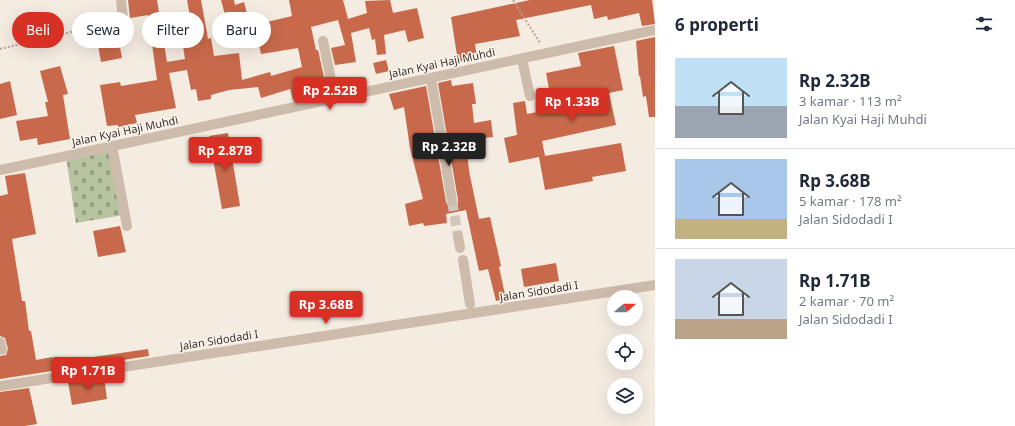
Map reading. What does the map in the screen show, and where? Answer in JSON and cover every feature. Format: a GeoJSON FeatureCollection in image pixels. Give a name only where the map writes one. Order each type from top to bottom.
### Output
{"type":"FeatureCollection","features":[{"type":"Feature","properties":{"kind":"street"},"geometry":{"type":"LineString","coordinates":[[121,0],[122,12]]}},
{"type":"Feature","properties":{"kind":"street","name":"Jalan Kyai Haji Muhdi"},"geometry":{"type":"LineString","coordinates":[[0,170],[655,30]]}},
{"type":"Feature","properties":{"kind":"street"},"geometry":{"type":"LineString","coordinates":[[322,42],[335,99]]}},
{"type":"Feature","properties":{"kind":"street"},"geometry":{"type":"LineString","coordinates":[[522,59],[530,96]]}},
{"type":"Feature","properties":{"kind":"street"},"geometry":{"type":"LineString","coordinates":[[431,78],[452,201]]}},
{"type":"Feature","properties":{"kind":"street"},"geometry":{"type":"LineString","coordinates":[[112,146],[127,226]]}},
{"type":"Feature","properties":{"kind":"street"},"geometry":{"type":"LineString","coordinates":[[458,236],[460,248]]}},
{"type":"Feature","properties":{"kind":"street"},"geometry":{"type":"LineString","coordinates":[[462,260],[470,304]]}},
{"type":"Feature","properties":{"kind":"street","name":"Jalan Sidodadi I"},"geometry":{"type":"LineString","coordinates":[[0,386],[655,285]]}},
{"type":"Feature","properties":{"kind":"path"},"geometry":{"type":"LineString","coordinates":[[513,0],[547,54]]}},
{"type":"Feature","properties":{"kind":"path"},"geometry":{"type":"LineString","coordinates":[[0,49],[72,31]]}},
{"type":"Feature","properties":{"kind":"green space"},"geometry":{"type":"Polygon","coordinates":[[[111,149],[124,215],[76,223],[66,157],[111,149]]]}},
{"type":"Feature","properties":{"kind":"building"},"geometry":{"type":"Polygon","coordinates":[[[128,0],[157,0],[159,12],[142,12],[142,16],[134,17],[134,12],[129,12],[128,0]]]}},
{"type":"Feature","properties":{"kind":"building"},"geometry":{"type":"Polygon","coordinates":[[[187,0],[201,0],[203,12],[189,12],[187,0]]]}},
{"type":"Feature","properties":{"kind":"building"},"geometry":{"type":"Polygon","coordinates":[[[221,0],[234,0],[235,5],[244,2],[246,12],[224,12],[221,0]]]}},
{"type":"Feature","properties":{"kind":"building"},"geometry":{"type":"Polygon","coordinates":[[[289,0],[343,0],[348,19],[367,13],[365,1],[390,0],[393,13],[417,8],[424,38],[408,42],[405,30],[384,35],[386,54],[377,55],[375,39],[372,40],[369,28],[351,33],[356,62],[335,65],[331,48],[345,45],[338,20],[311,27],[316,50],[318,50],[327,91],[293,100],[290,89],[261,98],[258,87],[229,90],[211,95],[211,99],[198,101],[196,89],[191,90],[187,70],[169,73],[176,108],[135,115],[137,123],[118,127],[118,125],[107,126],[100,85],[120,82],[121,86],[157,80],[153,48],[165,48],[167,62],[185,59],[183,48],[204,48],[204,17],[208,39],[211,38],[214,56],[239,53],[242,80],[270,72],[271,76],[302,67],[298,48],[261,54],[260,48],[271,48],[271,21],[292,16],[289,0]]]}},
{"type":"Feature","properties":{"kind":"building"},"geometry":{"type":"Polygon","coordinates":[[[530,0],[652,0],[655,24],[642,26],[639,13],[608,20],[607,16],[594,19],[591,5],[516,20],[520,36],[475,44],[477,58],[458,62],[451,17],[530,0]]]}},
{"type":"Feature","properties":{"kind":"building"},"geometry":{"type":"Polygon","coordinates":[[[655,37],[655,117],[649,117],[646,96],[643,97],[640,76],[639,77],[636,41],[655,37]]]}},
{"type":"Feature","properties":{"kind":"building"},"geometry":{"type":"Polygon","coordinates":[[[614,46],[623,90],[609,93],[616,125],[542,141],[545,156],[621,143],[626,171],[592,177],[593,181],[545,190],[539,157],[509,163],[504,138],[517,135],[513,103],[525,101],[527,114],[553,109],[546,73],[581,66],[578,53],[614,46]]]}},
{"type":"Feature","properties":{"kind":"building"},"geometry":{"type":"Polygon","coordinates":[[[99,48],[120,48],[122,58],[101,62],[99,48]]]}},
{"type":"Feature","properties":{"kind":"building"},"geometry":{"type":"Polygon","coordinates":[[[386,60],[389,71],[376,74],[373,63],[386,60]]]}},
{"type":"Feature","properties":{"kind":"building"},"geometry":{"type":"Polygon","coordinates":[[[60,66],[68,94],[63,95],[70,139],[38,145],[37,138],[20,141],[16,121],[48,116],[45,102],[48,102],[40,71],[60,66]]]}},
{"type":"Feature","properties":{"kind":"building"},"geometry":{"type":"Polygon","coordinates":[[[451,80],[452,86],[473,83],[476,104],[472,104],[474,123],[491,120],[493,137],[466,140],[469,171],[479,219],[490,217],[501,266],[499,267],[506,299],[496,301],[488,269],[479,271],[466,210],[446,214],[447,223],[424,226],[423,223],[409,226],[405,204],[423,199],[410,148],[404,107],[394,110],[389,94],[426,86],[446,202],[449,207],[453,207],[458,204],[458,200],[438,83],[451,80]]]}},
{"type":"Feature","properties":{"kind":"building"},"geometry":{"type":"Polygon","coordinates":[[[10,81],[17,115],[0,119],[0,84],[10,81]]]}},
{"type":"Feature","properties":{"kind":"building"},"geometry":{"type":"Polygon","coordinates":[[[228,133],[240,206],[222,209],[209,136],[228,133]]]}},
{"type":"Feature","properties":{"kind":"building"},"geometry":{"type":"Polygon","coordinates":[[[25,173],[36,234],[12,239],[22,301],[25,301],[29,331],[31,331],[36,360],[52,357],[53,363],[148,349],[149,356],[0,379],[0,356],[6,355],[8,349],[5,338],[0,336],[0,196],[8,194],[5,176],[25,173]]]}},
{"type":"Feature","properties":{"kind":"building"},"geometry":{"type":"Polygon","coordinates":[[[120,226],[126,252],[98,257],[93,231],[120,226]]]}},
{"type":"Feature","properties":{"kind":"building"},"geometry":{"type":"Polygon","coordinates":[[[556,263],[559,281],[524,287],[521,269],[556,263]]]}},
{"type":"Feature","properties":{"kind":"building"},"geometry":{"type":"Polygon","coordinates":[[[104,377],[107,399],[72,405],[68,382],[104,377]]]}},
{"type":"Feature","properties":{"kind":"building"},"geometry":{"type":"Polygon","coordinates":[[[29,388],[37,424],[25,426],[0,426],[0,392],[29,388]]]}},
{"type":"Feature","properties":{"kind":"tunnel"},"geometry":{"type":"LineString","coordinates":[[452,201],[458,236]]}}]}
